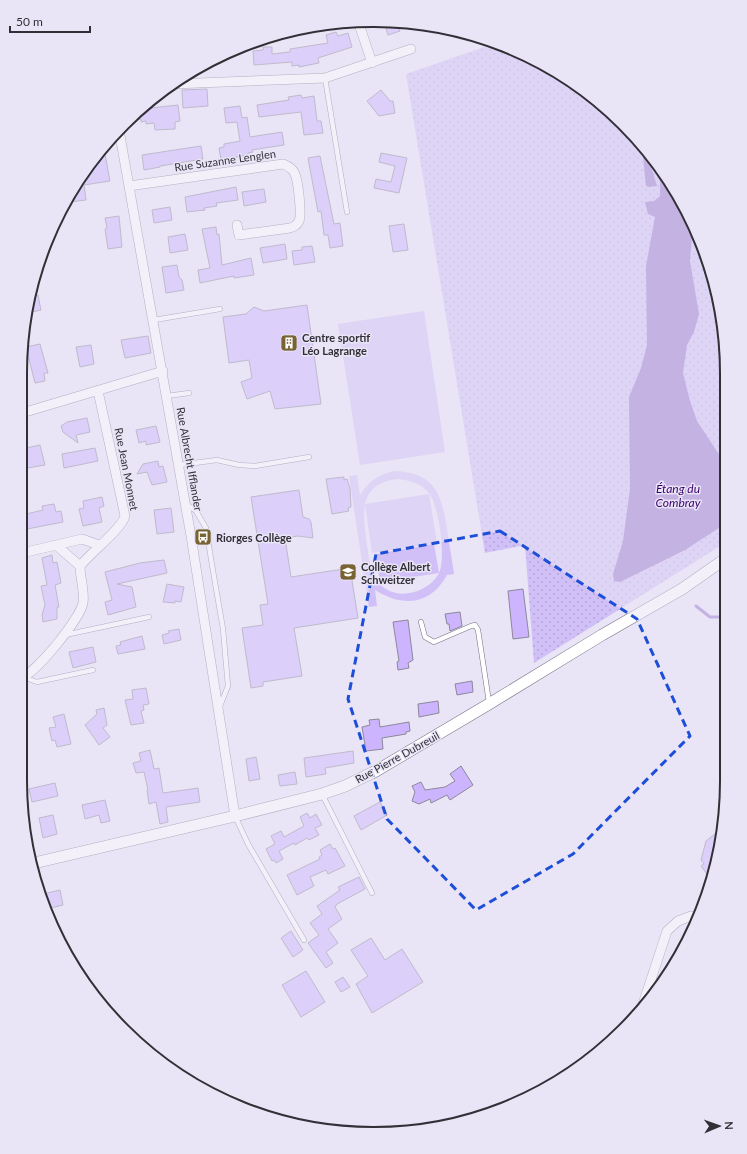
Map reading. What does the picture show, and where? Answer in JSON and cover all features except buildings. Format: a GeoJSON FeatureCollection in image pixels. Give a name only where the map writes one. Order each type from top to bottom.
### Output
{"type":"FeatureCollection","features":[{"type":"Feature","properties":{"kind":"street"},"geometry":{"type":"LineString","coordinates":[[360,28],[372,63]]}},
{"type":"Feature","properties":{"kind":"street"},"geometry":{"type":"LineString","coordinates":[[183,84],[325,78],[411,49]]}},
{"type":"Feature","properties":{"kind":"street","name":"Rue Albrecht Ifflander"},"geometry":{"type":"LineString","coordinates":[[120,137],[179,465],[219,707],[235,816]]}},
{"type":"Feature","properties":{"kind":"street","name":"Rue Suzanne Lenglen"},"geometry":{"type":"LineString","coordinates":[[129,186],[283,164],[289,167],[295,174],[301,214],[296,226],[239,236],[237,225]]}},
{"type":"Feature","properties":{"kind":"street"},"geometry":{"type":"LineString","coordinates":[[27,411],[163,371]]}},
{"type":"Feature","properties":{"kind":"street","name":"Rue Jean Monnet"},"geometry":{"type":"LineString","coordinates":[[80,566],[99,545],[121,526],[125,511],[98,390]]}},
{"type":"Feature","properties":{"kind":"street"},"geometry":{"type":"LineString","coordinates":[[27,552],[82,539],[87,539],[99,545]]}},
{"type":"Feature","properties":{"kind":"street"},"geometry":{"type":"LineString","coordinates":[[27,674],[36,667],[79,616],[83,602],[80,566],[56,545]]}},
{"type":"Feature","properties":{"kind":"street","name":"Rue Pierre Dubreuil"},"geometry":{"type":"LineString","coordinates":[[682,589],[720,562]]}},
{"type":"Feature","properties":{"kind":"street","name":"Rue Pierre Dubreuil"},"geometry":{"type":"LineString","coordinates":[[37,862],[322,794],[367,776],[602,635],[682,589],[720,571]]}},
{"type":"Feature","properties":{"kind":"street"},"geometry":{"type":"LineString","coordinates":[[647,993],[667,931],[678,921],[693,916]]}},
{"type":"Feature","properties":{"kind":"lane"},"geometry":{"type":"LineString","coordinates":[[325,78],[347,212]]}},
{"type":"Feature","properties":{"kind":"lane"},"geometry":{"type":"LineString","coordinates":[[154,320],[220,309]]}},
{"type":"Feature","properties":{"kind":"lane"},"geometry":{"type":"LineString","coordinates":[[167,396],[189,392]]}},
{"type":"Feature","properties":{"kind":"lane"},"geometry":{"type":"LineString","coordinates":[[179,465],[217,460],[239,465],[255,466],[309,457]]}},
{"type":"Feature","properties":{"kind":"lane"},"geometry":{"type":"LineString","coordinates":[[185,504],[196,510],[206,528],[219,608],[228,686],[219,707]]}},
{"type":"Feature","properties":{"kind":"lane"},"geometry":{"type":"LineString","coordinates":[[64,635],[149,617]]}},
{"type":"Feature","properties":{"kind":"lane"},"geometry":{"type":"LineString","coordinates":[[421,622],[425,637],[434,642],[475,625],[478,630],[489,704]]}},
{"type":"Feature","properties":{"kind":"lane"},"geometry":{"type":"LineString","coordinates":[[27,679],[37,682],[93,670]]}},
{"type":"Feature","properties":{"kind":"lane"},"geometry":{"type":"LineString","coordinates":[[322,794],[372,893]]}},
{"type":"Feature","properties":{"kind":"lane"},"geometry":{"type":"LineString","coordinates":[[235,816],[248,844],[304,940]]}},
{"type":"Feature","properties":{"kind":"highlighted area"},"geometry":{"type":"Polygon","coordinates":[[[500,531],[637,619],[690,736],[573,854],[476,910],[387,819],[348,699],[376,554],[500,531]]]}},
{"type":"Feature","properties":{"kind":"shaded area"},"geometry":{"type":"Polygon","coordinates":[[[487,46],[527,63],[566,85],[619,128],[662,181],[674,200],[694,241],[702,262],[713,306],[717,328],[720,374],[720,546],[534,663],[525,545],[485,553],[406,74],[487,46]]]}},
{"type":"Feature","properties":{"kind":"shaded area"},"geometry":{"type":"Polygon","coordinates":[[[424,311],[445,452],[360,465],[338,324],[424,311]]]}},
{"type":"Feature","properties":{"kind":"shaded area"},"geometry":{"type":"Polygon","coordinates":[[[396,471],[420,476],[428,481],[434,488],[439,496],[445,517],[454,574],[447,575],[432,593],[424,598],[415,600],[405,601],[395,599],[385,596],[375,590],[377,606],[369,607],[349,476],[357,475],[360,495],[375,478],[396,471]],[[397,479],[384,482],[375,487],[369,494],[364,512],[364,523],[370,564],[373,573],[378,582],[385,588],[392,592],[401,594],[418,591],[433,582],[441,568],[442,547],[439,521],[433,499],[422,487],[410,481],[397,479]]]}},
{"type":"Feature","properties":{"kind":"shaded area"},"geometry":{"type":"Polygon","coordinates":[[[429,494],[437,543],[372,553],[365,504],[429,494]]]}},
{"type":"Feature","properties":{"kind":"shaded area"},"geometry":{"type":"Polygon","coordinates":[[[434,544],[439,573],[380,582],[375,554],[434,544]]]}},
{"type":"Feature","properties":{"kind":"water"},"geometry":{"type":"Polygon","coordinates":[[[643,157],[651,167],[657,186],[646,186],[643,157]]]}},
{"type":"Feature","properties":{"kind":"water","name":"Étang du Combray"},"geometry":{"type":"Polygon","coordinates":[[[659,177],[674,200],[692,237],[690,261],[699,314],[694,332],[687,345],[683,373],[697,421],[720,456],[720,527],[685,550],[620,582],[614,581],[613,574],[623,541],[630,489],[629,397],[641,368],[647,345],[646,266],[655,217],[648,214],[645,202],[654,201],[660,196],[659,177]]]}},
{"type":"Feature","properties":{"kind":"waterway"},"geometry":{"type":"LineString","coordinates":[[696,606],[710,617],[720,617]]}},
{"type":"Feature","properties":{"kind":"place","name":"Centre sportif Léo Lagrange"},"geometry":{"type":"Point","coordinates":[289,343]}},
{"type":"Feature","properties":{"kind":"place","name":"Riorges Collège"},"geometry":{"type":"Point","coordinates":[203,537]}},
{"type":"Feature","properties":{"kind":"place","name":"Collège Albert Schweitzer"},"geometry":{"type":"Point","coordinates":[348,572]}}]}
